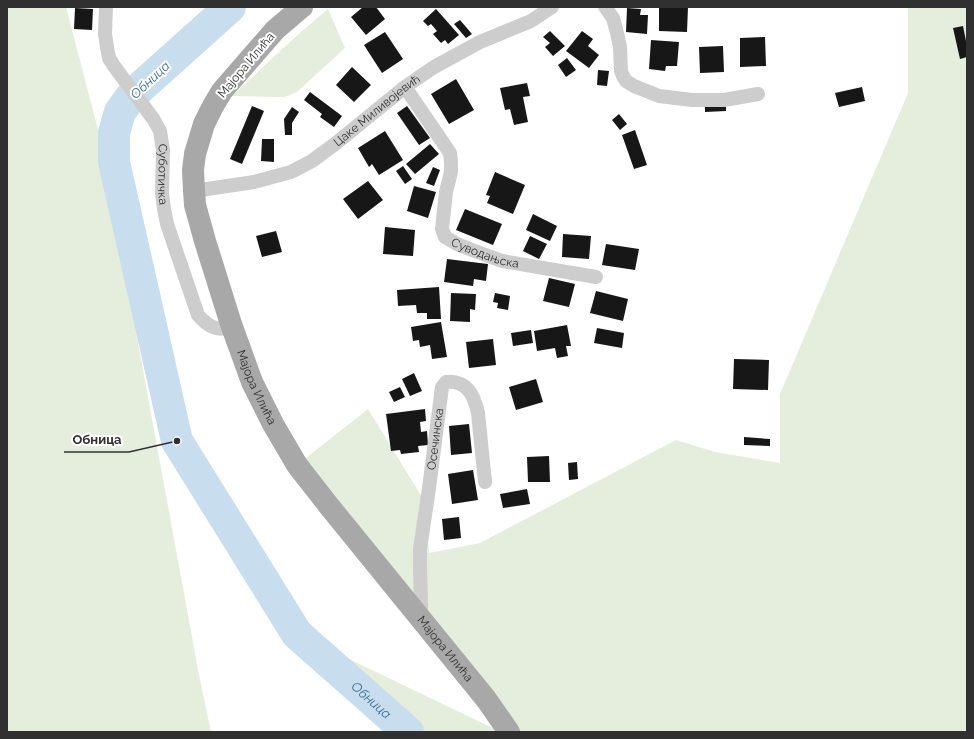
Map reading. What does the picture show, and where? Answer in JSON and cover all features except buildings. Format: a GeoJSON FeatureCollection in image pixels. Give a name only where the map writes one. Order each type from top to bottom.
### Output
{"type":"FeatureCollection","features":[{"type":"Feature","properties":{"kind":"main road","name":"Мајора Илића"},"geometry":{"type":"LineString","coordinates":[[302,7],[275,30],[222,91],[204,124],[195,154],[193,170],[196,205],[205,241],[231,324],[252,382],[273,424],[297,465],[486,699],[509,732]]}},
{"type":"Feature","properties":{"kind":"street","name":"Суботичка"},"geometry":{"type":"LineString","coordinates":[[106,7],[105,34],[109,58],[154,120],[160,131],[162,140],[162,193],[167,224],[198,315],[209,326],[224,328],[231,324]]}},
{"type":"Feature","properties":{"kind":"street","name":"Цаке Миливојевић"},"geometry":{"type":"LineString","coordinates":[[194,191],[254,182],[291,172],[312,161],[405,87],[434,67],[480,42],[531,21],[552,7]]}},
{"type":"Feature","properties":{"kind":"street"},"geometry":{"type":"LineString","coordinates":[[605,7],[613,18],[618,33],[622,76],[626,81],[634,86],[659,96],[692,100],[724,100],[758,94]]}},
{"type":"Feature","properties":{"kind":"street","name":"Суводањска"},"geometry":{"type":"LineString","coordinates":[[405,87],[450,153],[450,172],[442,229],[445,237],[457,244],[502,261],[596,277]]}},
{"type":"Feature","properties":{"kind":"street","name":"Осечинска"},"geometry":{"type":"LineString","coordinates":[[418,616],[421,611],[420,548],[442,387],[446,382],[453,382],[462,385],[471,392],[476,402],[485,482]]}},
{"type":"Feature","properties":{"kind":"green space"},"geometry":{"type":"Polygon","coordinates":[[[7,7],[66,7],[101,141],[199,675],[211,732],[7,732],[7,7]]]}},
{"type":"Feature","properties":{"kind":"green space"},"geometry":{"type":"Polygon","coordinates":[[[908,7],[967,7],[967,732],[509,732],[297,465],[368,409],[425,502],[429,553],[480,543],[676,440],[715,452],[780,463],[780,394],[908,93],[908,7]]]}},
{"type":"Feature","properties":{"kind":"green space"},"geometry":{"type":"Polygon","coordinates":[[[328,9],[345,48],[297,92],[284,97],[232,96],[294,38],[328,9]]]}},
{"type":"Feature","properties":{"kind":"green space"},"geometry":{"type":"Polygon","coordinates":[[[297,634],[501,732],[408,732],[297,634]]]}},
{"type":"Feature","properties":{"kind":"waterway","name":"Обница"},"geometry":{"type":"LineString","coordinates":[[230,7],[130,98],[120,112],[114,133],[114,162],[177,441],[297,634],[408,732]]}},
{"type":"Feature","properties":{"kind":"place","name":"Обница"},"geometry":{"type":"Point","coordinates":[177,441]}}]}
